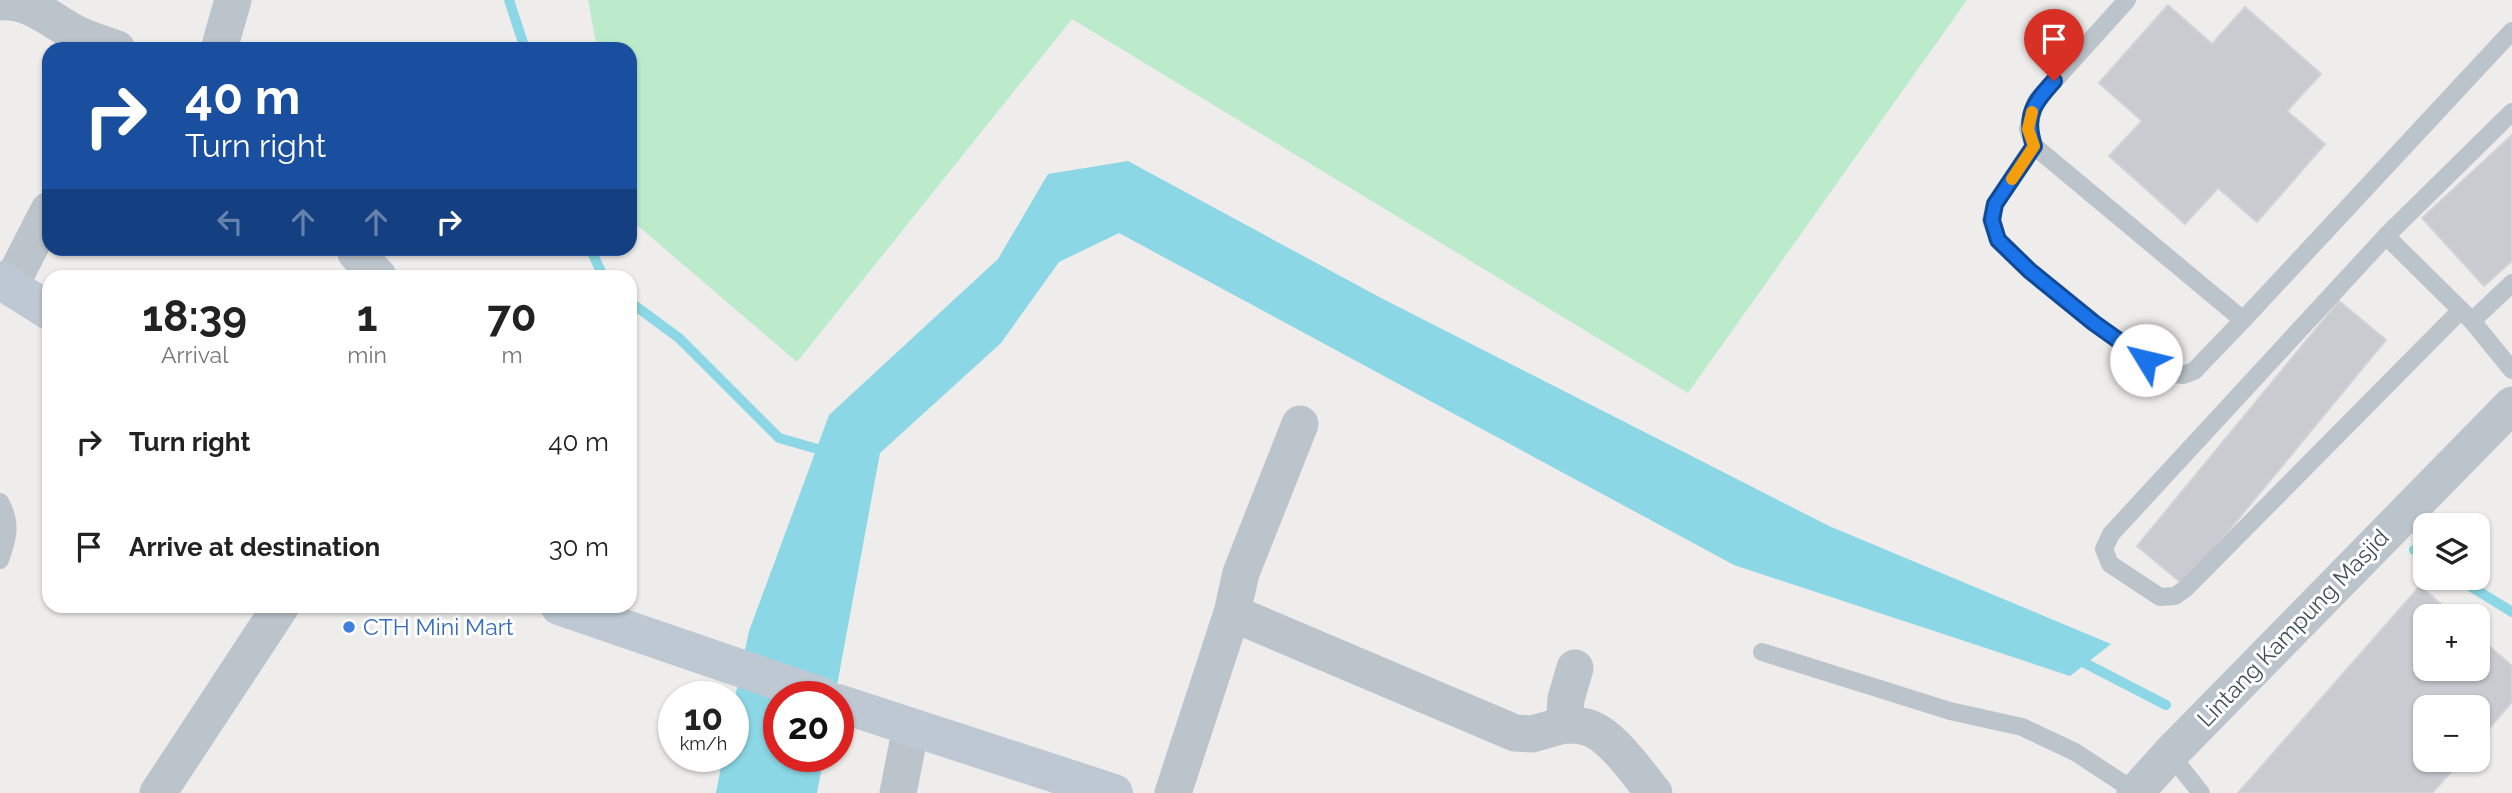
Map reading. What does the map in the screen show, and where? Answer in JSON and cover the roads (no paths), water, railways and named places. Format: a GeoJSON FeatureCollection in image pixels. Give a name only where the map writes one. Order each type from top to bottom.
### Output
{"type":"FeatureCollection","features":[{"type":"Feature","properties":{"kind":"main road"},"geometry":{"type":"LineString","coordinates":[[5,283],[42,307]]}},
{"type":"Feature","properties":{"kind":"main road"},"geometry":{"type":"LineString","coordinates":[[579,613],[775,681]]}},
{"type":"Feature","properties":{"kind":"main road"},"geometry":{"type":"LineString","coordinates":[[854,708],[1114,793]]}},
{"type":"Feature","properties":{"kind":"street"},"geometry":{"type":"LineString","coordinates":[[221,42],[233,0]]}},
{"type":"Feature","properties":{"kind":"street"},"geometry":{"type":"LineString","coordinates":[[0,2],[22,3],[35,8],[76,34],[98,42]]}},
{"type":"Feature","properties":{"kind":"street"},"geometry":{"type":"LineString","coordinates":[[5,283],[42,222]]}},
{"type":"Feature","properties":{"kind":"street","name":"Lintang Kampung Masjid"},"geometry":{"type":"LineString","coordinates":[[2135,793],[2512,405]]}},
{"type":"Feature","properties":{"kind":"street"},"geometry":{"type":"LineString","coordinates":[[1173,793],[1232,613],[1241,573],[1300,424]]}},
{"type":"Feature","properties":{"kind":"street"},"geometry":{"type":"LineString","coordinates":[[158,793],[276,613]]}},
{"type":"Feature","properties":{"kind":"street"},"geometry":{"type":"LineString","coordinates":[[1232,613],[1515,733],[1532,734],[1564,725],[1588,727],[1624,755],[1654,793]]}},
{"type":"Feature","properties":{"kind":"street"},"geometry":{"type":"LineString","coordinates":[[1564,725],[1566,699],[1575,668]]}},
{"type":"Feature","properties":{"kind":"street"},"geometry":{"type":"LineString","coordinates":[[898,793],[911,727]]}},
{"type":"Feature","properties":{"kind":"lane"},"geometry":{"type":"LineString","coordinates":[[2127,0],[2036,101],[2028,129],[2034,146],[2243,320]]}},
{"type":"Feature","properties":{"kind":"lane"},"geometry":{"type":"LineString","coordinates":[[2034,146],[1995,204],[1992,220],[1998,240],[2030,271],[2094,323],[2164,373],[2183,375],[2194,371],[2243,320],[2512,31]]}},
{"type":"Feature","properties":{"kind":"lane"},"geometry":{"type":"LineString","coordinates":[[2512,112],[2386,236],[2110,534],[2104,549],[2110,564],[2160,597],[2175,596],[2185,590],[2466,315],[2512,283]]}},
{"type":"Feature","properties":{"kind":"lane"},"geometry":{"type":"LineString","coordinates":[[2386,236],[2466,315],[2512,370]]}},
{"type":"Feature","properties":{"kind":"lane"},"geometry":{"type":"LineString","coordinates":[[0,502],[9,522],[8,536],[0,560]]}},
{"type":"Feature","properties":{"kind":"lane"},"geometry":{"type":"LineString","coordinates":[[1762,652],[1950,711],[2022,727],[2075,751],[2135,793]]}},
{"type":"Feature","properties":{"kind":"lane"},"geometry":{"type":"LineString","coordinates":[[2170,754],[2201,793]]}},
{"type":"Feature","properties":{"kind":"water"},"geometry":{"type":"Polygon","coordinates":[[[1128,161],[1381,298],[1829,526],[2111,644],[2070,676],[1734,565],[1119,233],[1059,262],[1001,343],[880,453],[838,681],[763,681],[763,772],[821,772],[817,793],[716,793],[720,772],[749,772],[749,681],[738,681],[749,631],[829,415],[998,259],[1048,174],[1128,161]]]}},
{"type":"Feature","properties":{"kind":"waterway"},"geometry":{"type":"LineString","coordinates":[[509,0],[523,42]]}},
{"type":"Feature","properties":{"kind":"waterway"},"geometry":{"type":"LineString","coordinates":[[594,256],[600,270]]}},
{"type":"Feature","properties":{"kind":"waterway"},"geometry":{"type":"LineString","coordinates":[[637,307],[679,338],[779,438],[828,452]]}},
{"type":"Feature","properties":{"kind":"waterway"},"geometry":{"type":"LineString","coordinates":[[2476,590],[2512,612]]}},
{"type":"Feature","properties":{"kind":"waterway"},"geometry":{"type":"LineString","coordinates":[[2075,658],[2166,705]]}},
{"type":"Feature","properties":{"kind":"place","name":"CTH Mini Mart"},"geometry":{"type":"Point","coordinates":[349,627]}}]}
